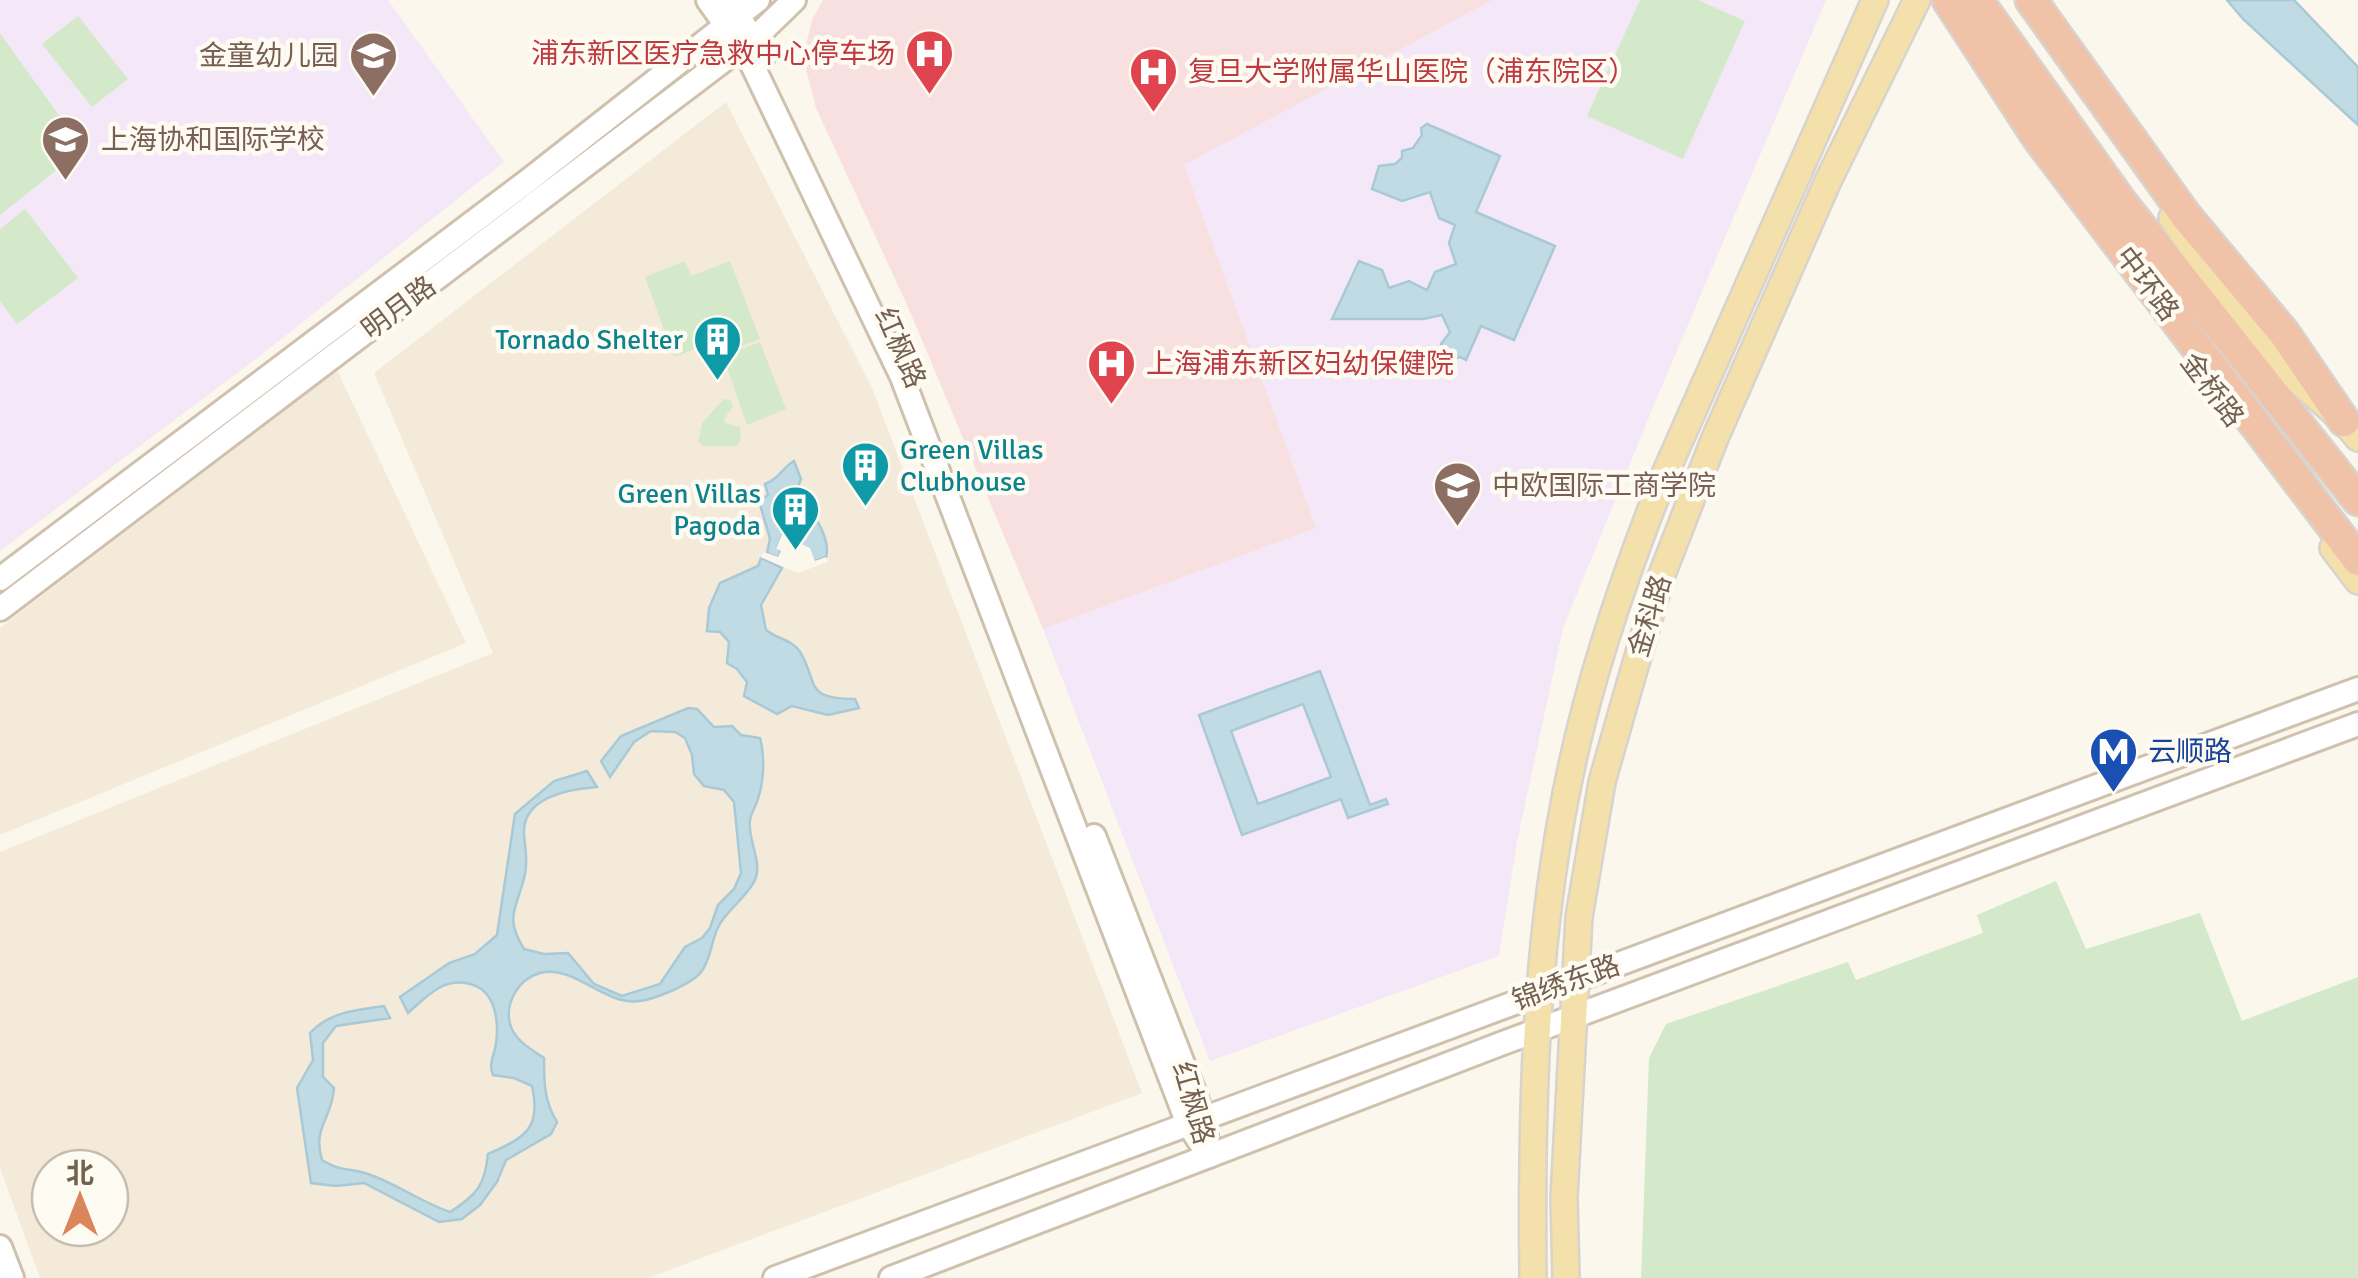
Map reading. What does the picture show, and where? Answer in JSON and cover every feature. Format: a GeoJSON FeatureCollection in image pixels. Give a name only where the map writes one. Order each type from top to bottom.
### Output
{"type":"FeatureCollection","features":[{"type":"Feature","properties":{"kind":"highway","name":"中环路"},"geometry":{"type":"LineString","coordinates":[[1948,0],[2038,138],[2358,560]]}},
{"type":"Feature","properties":{"kind":"highway","name":"中环路"},"geometry":{"type":"LineString","coordinates":[[1978,0],[2121,202],[2358,500]]}},
{"type":"Feature","properties":{"kind":"highway"},"geometry":{"type":"LineString","coordinates":[[2030,0],[2186,216],[2284,333],[2351,429]]}},
{"type":"Feature","properties":{"kind":"main road","name":"红枫路"},"geometry":{"type":"LineString","coordinates":[[708,0],[742,21],[913,372],[1209,1156]]}},
{"type":"Feature","properties":{"kind":"main road","name":"明月路"},"geometry":{"type":"LineString","coordinates":[[0,579],[742,21],[794,0]]}},
{"type":"Feature","properties":{"kind":"main road","name":"金科路"},"geometry":{"type":"LineString","coordinates":[[1533,1278],[1539,1030],[1548,905],[1572,763],[1593,684],[1638,543],[1875,0]]}},
{"type":"Feature","properties":{"kind":"main road","name":"金科路"},"geometry":{"type":"LineString","coordinates":[[1566,1278],[1564,1198],[1572,1018],[1586,867],[1602,782],[1661,577],[1716,438],[1828,182],[1918,0]]}},
{"type":"Feature","properties":{"kind":"main road","name":"金桥路"},"geometry":{"type":"LineString","coordinates":[[1931,0],[2158,318],[2358,582]]}},
{"type":"Feature","properties":{"kind":"main road"},"geometry":{"type":"LineString","coordinates":[[2018,0],[2267,353],[2351,429]]}},
{"type":"Feature","properties":{"kind":"main road","name":"明月路"},"geometry":{"type":"LineString","coordinates":[[0,609],[742,21]]}},
{"type":"Feature","properties":{"kind":"main road","name":"锦绣东路"},"geometry":{"type":"LineString","coordinates":[[775,1278],[2358,689]]}},
{"type":"Feature","properties":{"kind":"main road","name":"锦绣东路"},"geometry":{"type":"LineString","coordinates":[[891,1278],[1539,1030],[2358,724]]}},
{"type":"Feature","properties":{"kind":"main road"},"geometry":{"type":"LineString","coordinates":[[0,1247],[12,1278]]}},
{"type":"Feature","properties":{"kind":"shaded area"},"geometry":{"type":"Polygon","coordinates":[[[0,0],[388,0],[504,162],[265,352],[0,551],[0,0]]]}},
{"type":"Feature","properties":{"kind":"shaded area"},"geometry":{"type":"Polygon","coordinates":[[[823,0],[1493,0],[1184,165],[1316,528],[1043,629],[908,307],[816,108],[803,57],[812,20],[823,0]]]}},
{"type":"Feature","properties":{"kind":"shaded area","name":"中欧国际工商学院"},"geometry":{"type":"Polygon","coordinates":[[[1493,0],[1826,0],[1563,628],[1517,842],[1499,956],[1210,1061],[1043,629],[1315,528],[1183,165],[1493,0]]]}},
{"type":"Feature","properties":{"kind":"shaded area"},"geometry":{"type":"Polygon","coordinates":[[[726,102],[872,388],[1142,1093],[648,1278],[40,1278],[0,1168],[0,852],[493,653],[374,373],[726,102]]]}},
{"type":"Feature","properties":{"kind":"shaded area"},"geometry":{"type":"Polygon","coordinates":[[[337,370],[466,643],[0,835],[0,628],[337,370]]]}},
{"type":"Feature","properties":{"kind":"green space"},"geometry":{"type":"Polygon","coordinates":[[[1640,0],[1698,0],[1745,21],[1683,159],[1587,116],[1640,0]]]}},
{"type":"Feature","properties":{"kind":"green space"},"geometry":{"type":"Polygon","coordinates":[[[78,16],[128,79],[92,107],[42,44],[78,16]]]}},
{"type":"Feature","properties":{"kind":"green space"},"geometry":{"type":"Polygon","coordinates":[[[0,33],[83,149],[0,215],[0,33]]]}},
{"type":"Feature","properties":{"kind":"green space"},"geometry":{"type":"Polygon","coordinates":[[[25,209],[78,278],[17,324],[0,301],[0,229],[25,209]]]}},
{"type":"Feature","properties":{"kind":"green space"},"geometry":{"type":"Polygon","coordinates":[[[685,261],[691,276],[730,261],[760,339],[722,354],[716,341],[674,357],[645,277],[685,261]]]}},
{"type":"Feature","properties":{"kind":"green space"},"geometry":{"type":"Polygon","coordinates":[[[760,342],[786,409],[747,425],[723,356],[760,342]]]}},
{"type":"Feature","properties":{"kind":"green space"},"geometry":{"type":"Polygon","coordinates":[[[724,399],[733,406],[725,423],[740,427],[741,440],[736,446],[703,446],[698,442],[702,423],[724,399]]]}},
{"type":"Feature","properties":{"kind":"green space"},"geometry":{"type":"Polygon","coordinates":[[[2056,881],[2086,949],[2200,913],[2242,1021],[2358,977],[2358,1278],[1641,1278],[1649,1058],[1666,1024],[1848,962],[1856,980],[1983,933],[1977,915],[2056,881]]]}},
{"type":"Feature","properties":{"kind":"water"},"geometry":{"type":"Polygon","coordinates":[[[2227,0],[2294,0],[2358,67],[2358,125],[2243,19],[2227,0]]]}},
{"type":"Feature","properties":{"kind":"water"},"geometry":{"type":"Polygon","coordinates":[[[1427,124],[1500,156],[1476,212],[1555,246],[1514,340],[1481,326],[1466,360],[1453,359],[1441,344],[1450,332],[1442,315],[1423,319],[1332,319],[1359,261],[1382,270],[1389,288],[1409,281],[1427,290],[1435,272],[1456,264],[1449,243],[1455,225],[1439,218],[1430,192],[1402,201],[1372,189],[1379,166],[1395,164],[1402,158],[1402,151],[1413,148],[1422,135],[1421,128],[1427,124]]]}},
{"type":"Feature","properties":{"kind":"water"},"geometry":{"type":"Polygon","coordinates":[[[794,461],[801,479],[798,487],[804,489],[802,496],[809,499],[806,504],[812,507],[810,513],[825,539],[826,557],[815,561],[799,543],[801,536],[784,530],[777,548],[781,551],[778,558],[767,553],[770,539],[759,501],[768,495],[765,484],[794,461]]]}},
{"type":"Feature","properties":{"kind":"water"},"geometry":{"type":"Polygon","coordinates":[[[761,558],[782,568],[761,605],[766,630],[797,648],[820,692],[855,699],[859,708],[828,715],[792,706],[777,714],[744,696],[747,682],[727,663],[729,642],[720,632],[707,631],[709,608],[720,583],[758,566],[761,558]]]}},
{"type":"Feature","properties":{"kind":"water"},"geometry":{"type":"Polygon","coordinates":[[[1320,671],[1370,805],[1386,799],[1388,804],[1348,818],[1341,799],[1242,835],[1199,715],[1320,671]],[[1303,704],[1231,731],[1258,804],[1331,777],[1303,704]]]}},
{"type":"Feature","properties":{"kind":"water"},"geometry":{"type":"Polygon","coordinates":[[[688,708],[697,709],[714,727],[732,726],[741,735],[760,738],[763,760],[760,792],[750,820],[757,866],[755,880],[721,922],[701,972],[673,990],[640,1001],[614,997],[553,972],[532,976],[519,987],[509,1010],[511,1027],[521,1041],[544,1058],[547,1099],[557,1122],[551,1134],[506,1160],[497,1182],[480,1205],[462,1219],[439,1222],[364,1183],[311,1183],[297,1088],[313,1060],[310,1033],[326,1020],[344,1013],[384,1006],[390,1018],[336,1026],[323,1043],[323,1077],[334,1088],[319,1139],[322,1160],[379,1178],[450,1212],[478,1188],[488,1154],[520,1137],[532,1122],[532,1086],[493,1075],[497,1026],[494,1008],[479,987],[452,983],[436,989],[408,1013],[400,997],[449,963],[475,954],[497,935],[515,814],[554,781],[587,771],[597,787],[549,797],[525,821],[526,869],[513,919],[524,949],[544,954],[568,953],[594,984],[622,996],[660,984],[685,947],[702,938],[710,928],[718,905],[734,889],[741,873],[734,802],[724,790],[704,786],[694,774],[685,738],[675,732],[651,731],[634,742],[610,777],[601,761],[621,736],[688,708]]]}},
{"type":"Feature","properties":{"kind":"pier","name":"Green Villas Pagoda"},"geometry":{"type":"Polygon","coordinates":[[[784,529],[801,536],[799,543],[810,548],[815,561],[826,557],[828,562],[798,573],[760,557],[764,552],[778,557],[781,551],[776,549],[784,529]]]}},
{"type":"Feature","properties":{"kind":"place","name":"浦东新区医疗急救中心停车场"},"geometry":{"type":"Point","coordinates":[930,96]}},
{"type":"Feature","properties":{"kind":"place","name":"金童幼儿园"},"geometry":{"type":"Point","coordinates":[374,98]}},
{"type":"Feature","properties":{"kind":"place","name":"复旦大学附属华山医院（浦东院区）"},"geometry":{"type":"Point","coordinates":[1153,114]}},
{"type":"Feature","properties":{"kind":"place","name":"上海协和国际学校"},"geometry":{"type":"Point","coordinates":[66,182]}},
{"type":"Feature","properties":{"kind":"place","name":"Tornado Shelter"},"geometry":{"type":"Point","coordinates":[718,382]}},
{"type":"Feature","properties":{"kind":"place","name":"上海浦东新区妇幼保健院"},"geometry":{"type":"Point","coordinates":[1111,406]}},
{"type":"Feature","properties":{"kind":"place","name":"Green Villas Clubhouse"},"geometry":{"type":"Point","coordinates":[865,508]}},
{"type":"Feature","properties":{"kind":"place","name":"中欧国际工商学院"},"geometry":{"type":"Point","coordinates":[1457,528]}},
{"type":"Feature","properties":{"kind":"place","name":"Green Villas Pagoda"},"geometry":{"type":"Point","coordinates":[796,552]}},
{"type":"Feature","properties":{"kind":"place","name":"云顺路"},"geometry":{"type":"Point","coordinates":[2113,794]}}]}
